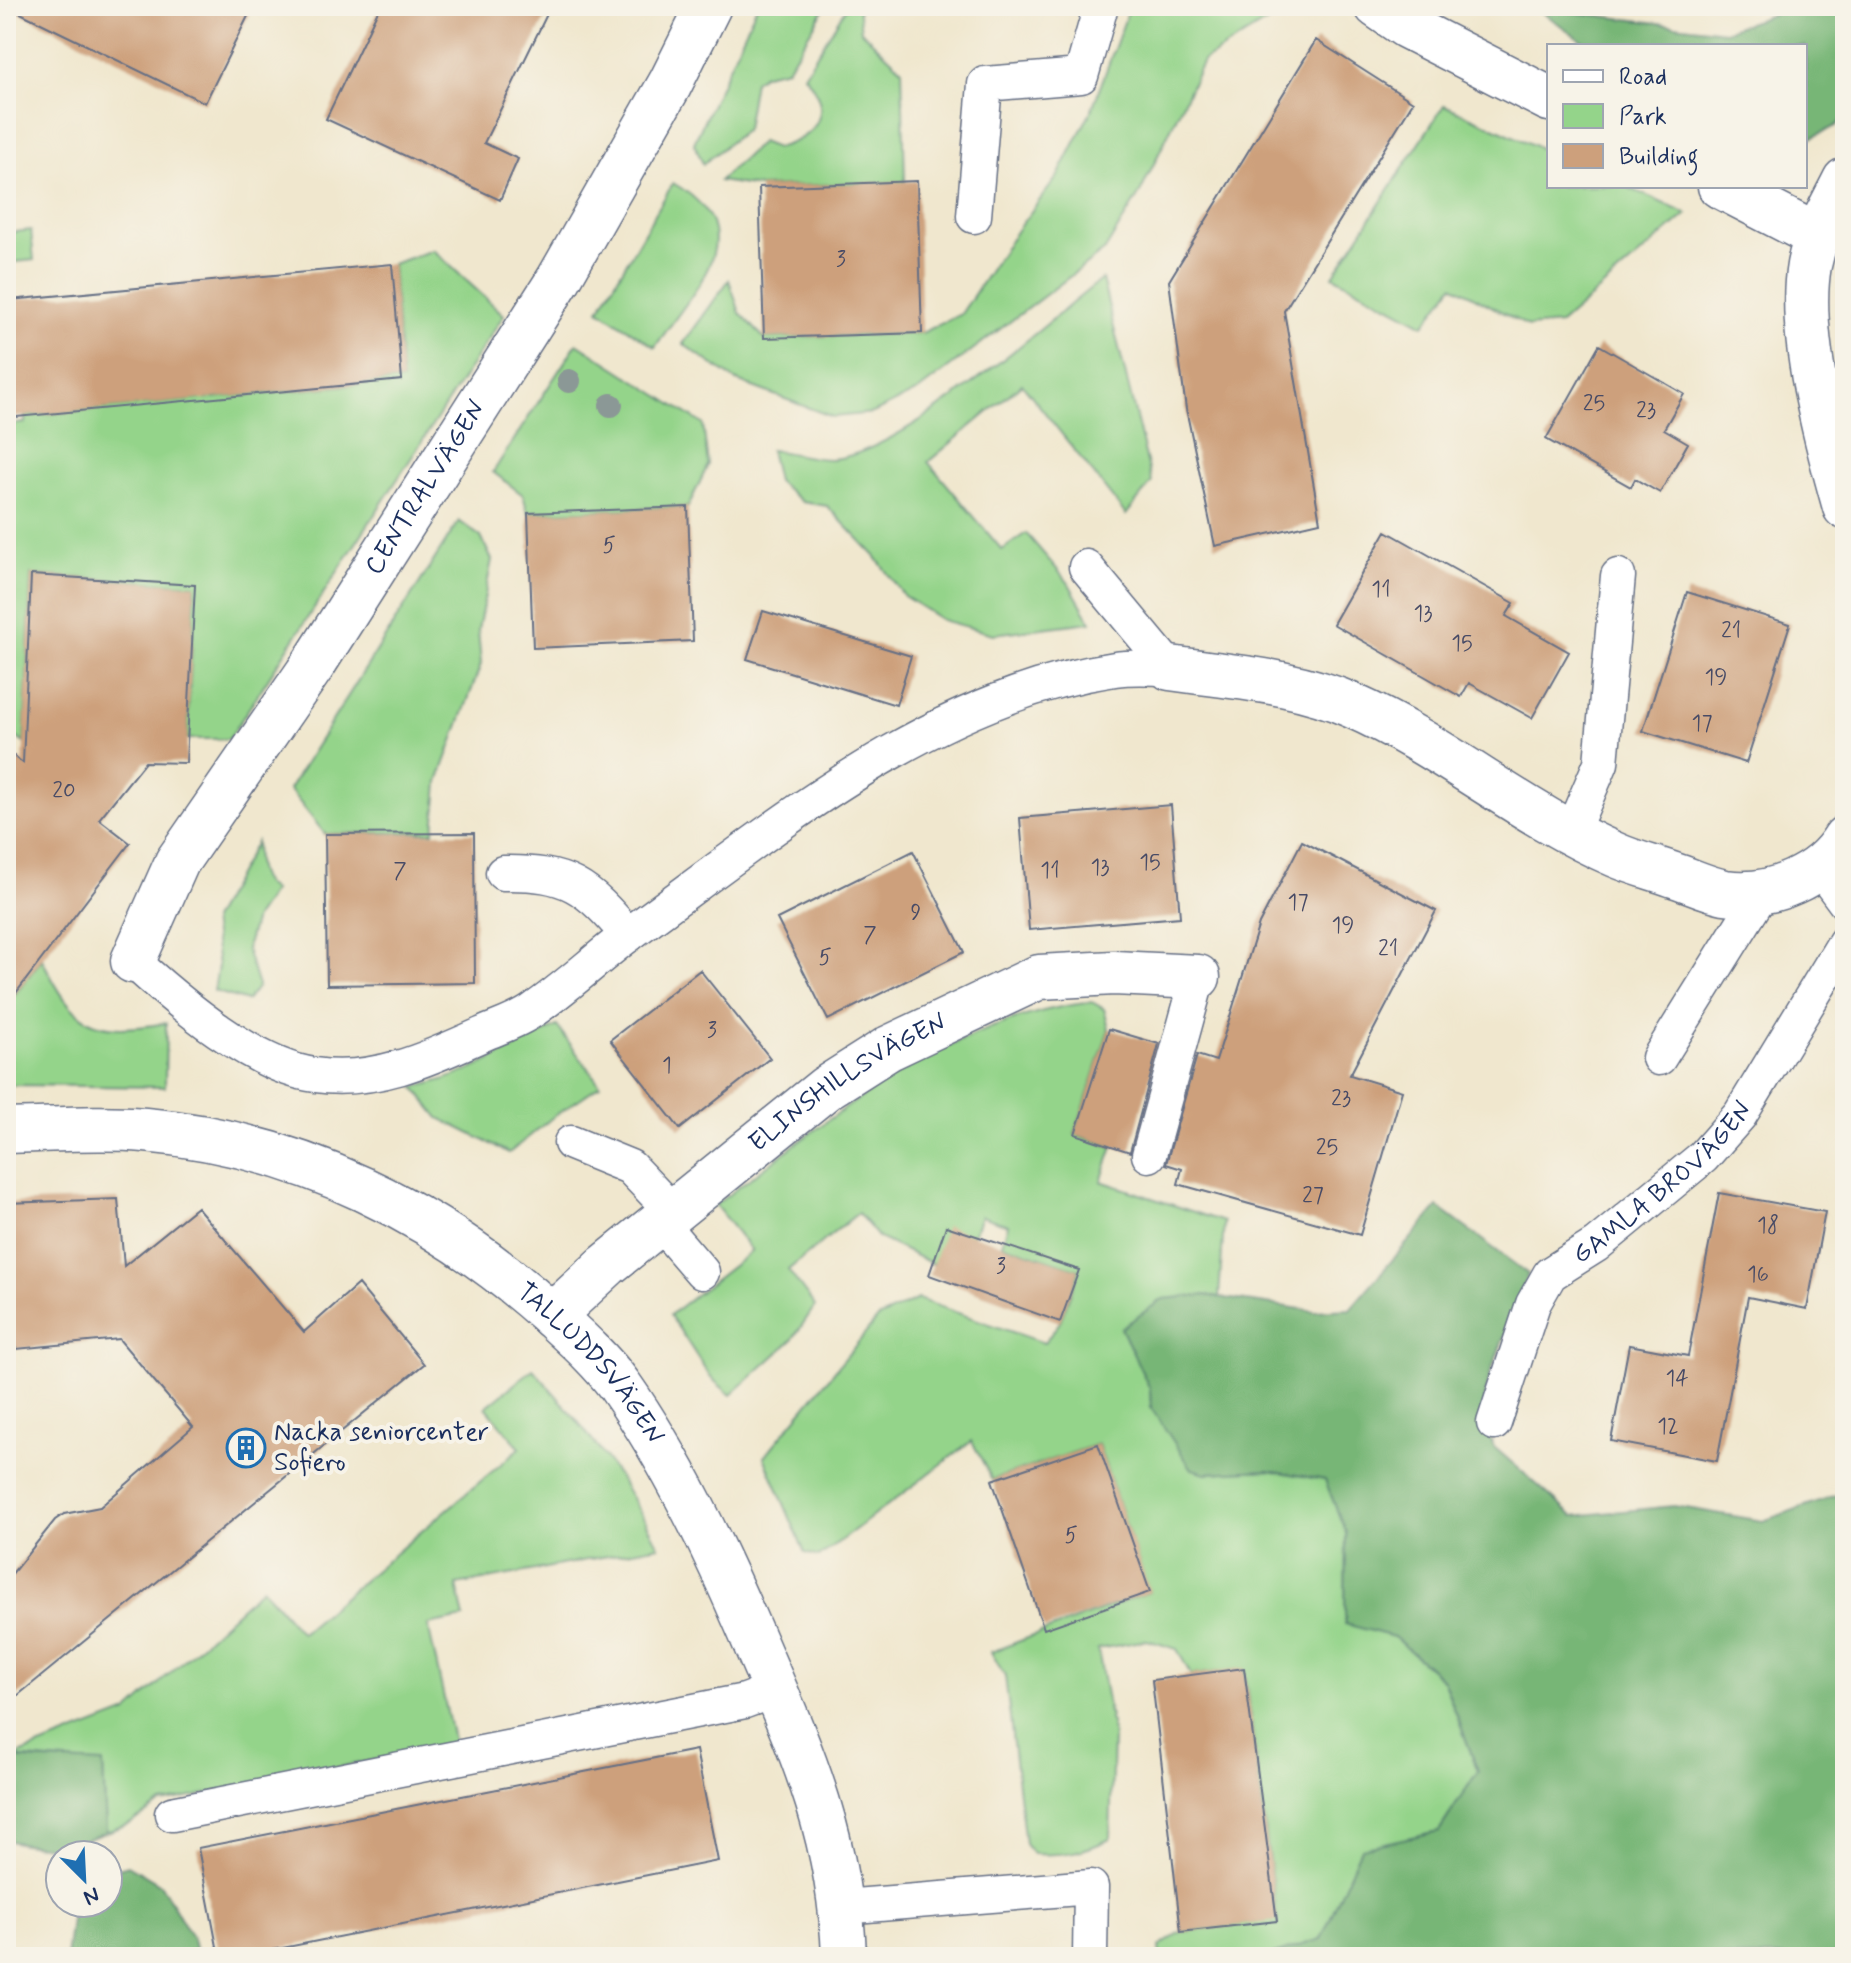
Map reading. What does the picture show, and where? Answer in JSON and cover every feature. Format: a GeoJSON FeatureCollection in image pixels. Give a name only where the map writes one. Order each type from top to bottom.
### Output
{"type":"FeatureCollection","features":[{"type":"Feature","properties":{"kind":"street","name":"CENTRALVÄGEN"},"geometry":{"type":"LineString","coordinates":[[133,961],[177,862],[313,665],[559,279],[670,84],[709,6]]}},
{"type":"Feature","properties":{"kind":"street"},"geometry":{"type":"LineString","coordinates":[[1377,6],[1406,26],[1547,98]]}},
{"type":"Feature","properties":{"kind":"street"},"geometry":{"type":"LineString","coordinates":[[1845,180],[1817,236],[1806,298],[1812,362],[1845,507]]}},
{"type":"Feature","properties":{"kind":"street"},"geometry":{"type":"LineString","coordinates":[[1724,188],[1817,236]]}},
{"type":"Feature","properties":{"kind":"street"},"geometry":{"type":"LineString","coordinates":[[1170,668],[1305,688],[1350,704],[1409,732],[1571,833],[1617,856],[1726,892],[1763,891],[1799,880],[1832,852]]}},
{"type":"Feature","properties":{"kind":"street","name":"ELINSHILLSVÄGEN"},"geometry":{"type":"LineString","coordinates":[[552,1316],[666,1217],[826,1088],[889,1048],[1039,977],[1114,973],[1198,977]]}},
{"type":"Feature","properties":{"kind":"street","name":"TALLUDDSVÄGEN"},"geometry":{"type":"LineString","coordinates":[[6,1131],[144,1130],[211,1141],[290,1160],[359,1185],[431,1223],[514,1282],[588,1349],[619,1386],[711,1540],[775,1690],[825,1817],[842,1907],[844,1957]]}},
{"type":"Feature","properties":{"kind":"lane"},"geometry":{"type":"LineString","coordinates":[[974,216],[985,84],[1081,76],[1101,6]]}},
{"type":"Feature","properties":{"kind":"lane"},"geometry":{"type":"LineString","coordinates":[[1086,567],[1170,668]]}},
{"type":"Feature","properties":{"kind":"lane"},"geometry":{"type":"LineString","coordinates":[[1571,833],[1601,763],[1618,576]]}},
{"type":"Feature","properties":{"kind":"lane"},"geometry":{"type":"LineString","coordinates":[[133,961],[187,1011],[278,1064],[314,1075],[359,1077],[426,1060],[530,1013],[628,935],[793,817],[876,763],[960,717],[1034,687],[1117,668],[1170,668]]}},
{"type":"Feature","properties":{"kind":"lane"},"geometry":{"type":"LineString","coordinates":[[1832,852],[1845,902]]}},
{"type":"Feature","properties":{"kind":"lane"},"geometry":{"type":"LineString","coordinates":[[503,873],[544,873],[567,881],[598,900],[628,935]]}},
{"type":"Feature","properties":{"kind":"lane"},"geometry":{"type":"LineString","coordinates":[[1659,1058],[1763,891]]}},
{"type":"Feature","properties":{"kind":"lane","name":"GAMLA BROVÄGEN"},"geometry":{"type":"LineString","coordinates":[[1494,1423],[1533,1304],[1550,1274],[1596,1245],[1703,1157],[1740,1115],[1845,942]]}},
{"type":"Feature","properties":{"kind":"lane"},"geometry":{"type":"LineString","coordinates":[[1149,1155],[1198,977]]}},
{"type":"Feature","properties":{"kind":"lane"},"geometry":{"type":"LineString","coordinates":[[571,1143],[630,1167],[702,1272]]}},
{"type":"Feature","properties":{"kind":"lane"},"geometry":{"type":"LineString","coordinates":[[172,1814],[745,1701],[775,1690]]}},
{"type":"Feature","properties":{"kind":"lane"},"geometry":{"type":"LineString","coordinates":[[842,1907],[1091,1887],[1090,1957]]}},
{"type":"Feature","properties":{"kind":"green space"},"geometry":{"type":"Polygon","coordinates":[[[757,6],[826,6],[787,69],[764,74],[754,81],[746,129],[703,164],[694,143],[757,6]]]}},
{"type":"Feature","properties":{"kind":"green space"},"geometry":{"type":"Polygon","coordinates":[[[847,6],[858,6],[861,31],[902,69],[905,182],[759,187],[719,181],[761,142],[776,148],[811,130],[820,111],[819,100],[804,75],[847,6]]]}},
{"type":"Feature","properties":{"kind":"green space"},"geometry":{"type":"Polygon","coordinates":[[[1130,6],[1293,6],[1203,61],[1141,191],[1105,250],[918,391],[873,413],[833,417],[737,381],[683,344],[729,280],[740,313],[764,338],[922,333],[961,314],[1017,230],[1058,176],[1092,109],[1130,6]]]}},
{"type":"Feature","properties":{"kind":"green space"},"geometry":{"type":"Polygon","coordinates":[[[1798,6],[1845,6],[1845,117],[1836,126],[1807,140],[1807,44],[1587,44],[1536,8],[1724,31],[1798,6]]]}},
{"type":"Feature","properties":{"kind":"green space"},"geometry":{"type":"Polygon","coordinates":[[[1444,105],[1547,151],[1547,188],[1629,188],[1687,214],[1560,324],[1529,327],[1453,285],[1424,325],[1333,276],[1444,105]]]}},
{"type":"Feature","properties":{"kind":"green space"},"geometry":{"type":"Polygon","coordinates":[[[673,183],[698,202],[712,221],[715,241],[700,283],[655,347],[599,310],[673,183]]]}},
{"type":"Feature","properties":{"kind":"green space"},"geometry":{"type":"Polygon","coordinates":[[[31,230],[34,260],[6,263],[6,233],[31,230]]]}},
{"type":"Feature","properties":{"kind":"green space"},"geometry":{"type":"Polygon","coordinates":[[[433,250],[504,315],[229,739],[187,739],[195,585],[31,575],[24,743],[6,729],[6,425],[25,423],[25,416],[402,380],[392,264],[433,250]]]}},
{"type":"Feature","properties":{"kind":"green space"},"geometry":{"type":"Polygon","coordinates":[[[1102,279],[1152,482],[1126,515],[1022,384],[928,462],[1002,550],[1026,533],[1068,582],[1091,622],[993,634],[942,620],[904,596],[875,556],[827,506],[802,502],[777,481],[770,450],[830,459],[859,453],[893,436],[970,385],[1102,279]]]}},
{"type":"Feature","properties":{"kind":"green space"},"geometry":{"type":"Polygon","coordinates":[[[577,343],[703,424],[708,465],[688,507],[528,513],[523,495],[493,472],[577,343]]]}},
{"type":"Feature","properties":{"kind":"green space"},"geometry":{"type":"Polygon","coordinates":[[[459,521],[481,537],[492,560],[478,630],[481,664],[438,782],[434,832],[325,834],[289,789],[459,521]]]}},
{"type":"Feature","properties":{"kind":"green space"},"geometry":{"type":"Polygon","coordinates":[[[256,842],[260,875],[273,891],[255,918],[246,949],[258,986],[247,1001],[214,991],[218,966],[212,920],[256,842]]]}},
{"type":"Feature","properties":{"kind":"green space"},"geometry":{"type":"Polygon","coordinates":[[[42,959],[65,999],[89,1021],[120,1028],[166,1023],[165,1087],[6,1085],[6,1006],[42,959]]]}},
{"type":"Feature","properties":{"kind":"green space"},"geometry":{"type":"Polygon","coordinates":[[[1092,1002],[1104,1009],[1109,1029],[1075,1134],[1113,1147],[1101,1181],[1224,1222],[1219,1297],[1205,1295],[1122,1328],[1150,1389],[1151,1408],[1206,1473],[1269,1470],[1325,1480],[1346,1533],[1345,1623],[1394,1637],[1443,1680],[1478,1771],[1439,1831],[1361,1849],[1321,1939],[1266,1957],[1160,1957],[1159,1947],[1181,1932],[1277,1920],[1244,1669],[1191,1675],[1177,1649],[1147,1640],[1098,1649],[1113,1736],[1110,1839],[1082,1850],[1054,1854],[1033,1854],[1025,1844],[1005,1676],[991,1652],[1149,1592],[1098,1444],[992,1480],[972,1441],[819,1557],[805,1553],[764,1457],[878,1318],[918,1299],[1044,1343],[1060,1322],[1079,1270],[1002,1244],[1008,1225],[981,1216],[973,1236],[933,1264],[879,1238],[858,1213],[788,1270],[815,1306],[792,1340],[731,1395],[711,1378],[670,1315],[752,1251],[715,1205],[801,1140],[891,1078],[938,1052],[987,1029],[1038,1012],[1092,1002]]]}},
{"type":"Feature","properties":{"kind":"green space"},"geometry":{"type":"Polygon","coordinates":[[[557,1026],[600,1085],[553,1117],[509,1153],[439,1118],[414,1087],[470,1070],[557,1026]]]}},
{"type":"Feature","properties":{"kind":"green space"},"geometry":{"type":"Polygon","coordinates":[[[1438,1207],[1528,1274],[1490,1374],[1481,1417],[1494,1447],[1573,1516],[1674,1506],[1763,1521],[1845,1492],[1845,1957],[1266,1957],[1321,1939],[1361,1848],[1439,1831],[1478,1771],[1443,1679],[1394,1637],[1345,1624],[1346,1533],[1325,1480],[1269,1470],[1206,1473],[1192,1469],[1151,1408],[1150,1389],[1121,1328],[1163,1299],[1204,1295],[1315,1311],[1350,1309],[1438,1207]]]}},
{"type":"Feature","properties":{"kind":"green space"},"geometry":{"type":"Polygon","coordinates":[[[533,1369],[602,1453],[659,1546],[457,1585],[464,1618],[428,1625],[454,1744],[162,1803],[131,1823],[106,1832],[103,1764],[12,1757],[128,1712],[262,1588],[301,1633],[520,1448],[486,1407],[533,1369]]]}},
{"type":"Feature","properties":{"kind":"green space"},"geometry":{"type":"Polygon","coordinates":[[[6,1758],[103,1763],[106,1832],[87,1839],[44,1839],[44,1845],[6,1840],[6,1758]]]}},
{"type":"Feature","properties":{"kind":"green space"},"geometry":{"type":"Polygon","coordinates":[[[128,1865],[161,1885],[193,1939],[197,1957],[66,1957],[71,1919],[124,1919],[124,1866],[128,1865]]]}},
{"type":"Feature","properties":{"kind":"building"},"geometry":{"type":"Polygon","coordinates":[[[6,6],[253,6],[205,103],[6,6]]]}},
{"type":"Feature","properties":{"kind":"building"},"geometry":{"type":"Polygon","coordinates":[[[380,6],[551,6],[484,143],[518,159],[500,200],[326,119],[380,6]]]}},
{"type":"Feature","properties":{"kind":"building"},"geometry":{"type":"Polygon","coordinates":[[[1316,40],[1413,102],[1284,311],[1320,522],[1215,546],[1186,409],[1169,281],[1316,40]]]}},
{"type":"Feature","properties":{"kind":"building"},"geometry":{"type":"Polygon","coordinates":[[[917,181],[922,333],[764,338],[759,187],[917,181]]]}},
{"type":"Feature","properties":{"kind":"building"},"geometry":{"type":"Polygon","coordinates":[[[392,264],[402,380],[6,418],[6,310],[11,310],[10,300],[392,264]]]}},
{"type":"Feature","properties":{"kind":"building"},"geometry":{"type":"Polygon","coordinates":[[[1599,345],[1684,394],[1664,429],[1688,443],[1660,493],[1635,479],[1631,487],[1546,439],[1599,345]]]}},
{"type":"Feature","properties":{"kind":"building"},"geometry":{"type":"Polygon","coordinates":[[[688,507],[693,641],[533,648],[528,513],[688,507]]]}},
{"type":"Feature","properties":{"kind":"building"},"geometry":{"type":"Polygon","coordinates":[[[1386,531],[1514,603],[1506,616],[1569,652],[1532,718],[1469,683],[1461,697],[1333,624],[1386,531]]]}},
{"type":"Feature","properties":{"kind":"building"},"geometry":{"type":"Polygon","coordinates":[[[31,575],[195,585],[186,763],[145,762],[99,819],[130,843],[6,1006],[6,750],[23,763],[31,575]]]}},
{"type":"Feature","properties":{"kind":"building"},"geometry":{"type":"Polygon","coordinates":[[[1687,592],[1790,624],[1746,763],[1643,731],[1687,592]]]}},
{"type":"Feature","properties":{"kind":"building"},"geometry":{"type":"Polygon","coordinates":[[[763,611],[911,656],[896,705],[747,659],[763,611]]]}},
{"type":"Feature","properties":{"kind":"building"},"geometry":{"type":"Polygon","coordinates":[[[1171,805],[1180,917],[1029,930],[1020,818],[1171,805]]]}},
{"type":"Feature","properties":{"kind":"building"},"geometry":{"type":"Polygon","coordinates":[[[474,833],[475,983],[327,985],[325,834],[474,833]]]}},
{"type":"Feature","properties":{"kind":"building"},"geometry":{"type":"Polygon","coordinates":[[[1302,841],[1436,911],[1350,1075],[1402,1091],[1360,1235],[1178,1184],[1182,1169],[1166,1164],[1197,1055],[1216,1061],[1259,924],[1302,841]]]}},
{"type":"Feature","properties":{"kind":"building"},"geometry":{"type":"Polygon","coordinates":[[[913,851],[964,952],[828,1020],[777,919],[913,851]]]}},
{"type":"Feature","properties":{"kind":"building"},"geometry":{"type":"Polygon","coordinates":[[[700,970],[770,1058],[680,1129],[610,1040],[700,970]]]}},
{"type":"Feature","properties":{"kind":"building"},"geometry":{"type":"Polygon","coordinates":[[[1109,1029],[1159,1044],[1130,1152],[1075,1134],[1109,1029]]]}},
{"type":"Feature","properties":{"kind":"building"},"geometry":{"type":"Polygon","coordinates":[[[1719,1193],[1825,1212],[1807,1309],[1748,1297],[1717,1461],[1611,1441],[1629,1345],[1688,1356],[1719,1193]]]}},
{"type":"Feature","properties":{"kind":"building","name":"Nacka seniorcenter Sofiero"},"geometry":{"type":"Polygon","coordinates":[[[118,1199],[124,1266],[197,1207],[304,1332],[358,1284],[424,1364],[6,1705],[6,1581],[55,1520],[64,1514],[100,1507],[193,1427],[119,1339],[6,1350],[6,1203],[118,1199]]]}},
{"type":"Feature","properties":{"kind":"building"},"geometry":{"type":"Polygon","coordinates":[[[946,1226],[1079,1270],[1060,1322],[929,1275],[946,1226]]]}},
{"type":"Feature","properties":{"kind":"building"},"geometry":{"type":"Polygon","coordinates":[[[1098,1444],[1150,1592],[1044,1629],[992,1480],[1098,1444]]]}},
{"type":"Feature","properties":{"kind":"building"},"geometry":{"type":"Polygon","coordinates":[[[1244,1668],[1277,1921],[1181,1932],[1152,1680],[1244,1668]]]}},
{"type":"Feature","properties":{"kind":"building"},"geometry":{"type":"Polygon","coordinates":[[[696,1750],[718,1861],[237,1957],[219,1957],[198,1848],[696,1750]]]}},
{"type":"Feature","properties":{"kind":"place","name":"Nacka seniorcenter Sofiero"},"geometry":{"type":"Point","coordinates":[246,1448]}}]}
